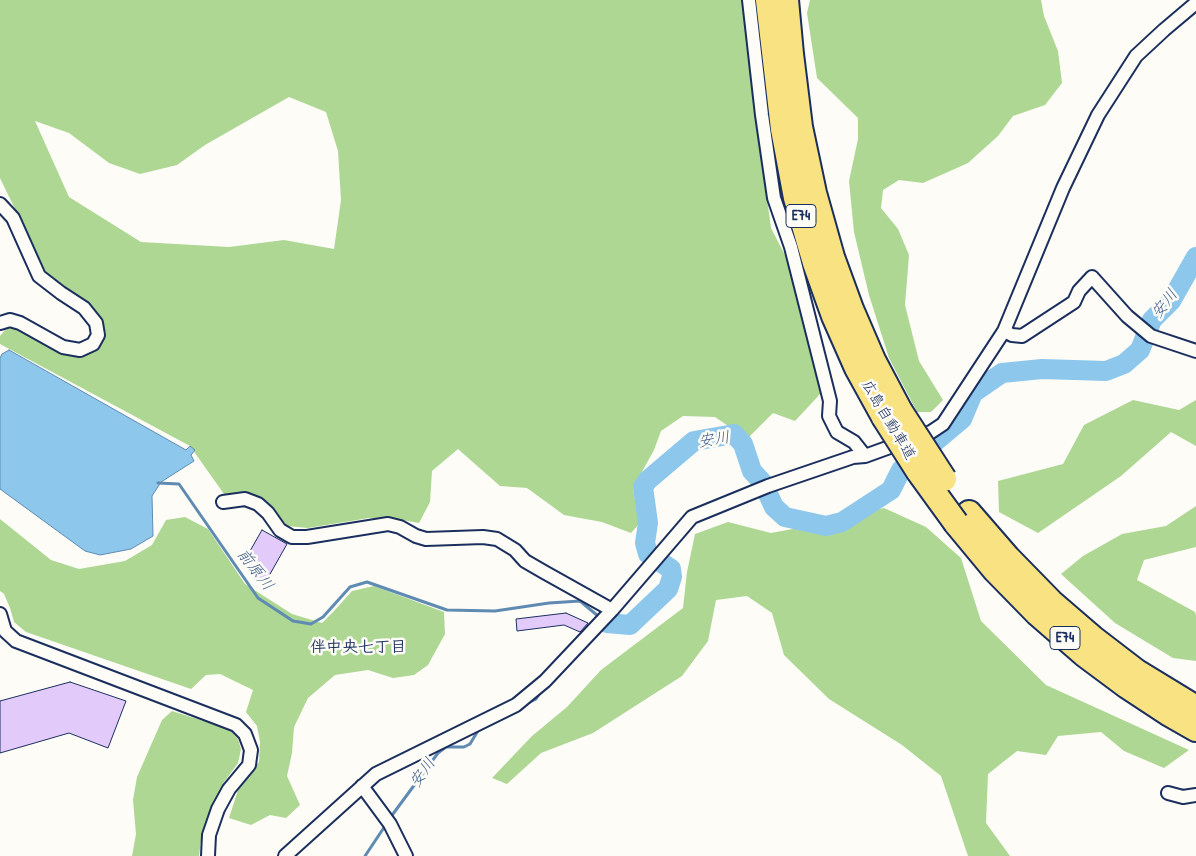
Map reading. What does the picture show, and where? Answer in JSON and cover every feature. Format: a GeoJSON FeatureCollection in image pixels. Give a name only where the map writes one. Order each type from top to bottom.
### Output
{"type":"FeatureCollection","features":[{"type":"Feature","properties":{"kind":"highway","name":"広島自動車道"},"geometry":{"type":"LineString","coordinates":[[768,0],[782,130],[796,198],[815,263],[834,316],[857,368],[892,414]]}},
{"type":"Feature","properties":{"kind":"highway","name":"広島自動車道"},"geometry":{"type":"LineString","coordinates":[[786,0],[800,126],[814,193],[832,257],[854,318],[874,360],[892,414],[919,472],[962,518],[1008,558],[1065,614],[1094,639],[1137,672],[1196,708]]}},
{"type":"Feature","properties":{"kind":"highway","name":"広島自動車道"},"geometry":{"type":"LineString","coordinates":[[962,518],[1001,576],[1038,614],[1077,648],[1127,686],[1196,729]]}},
{"type":"Feature","properties":{"kind":"street"},"geometry":{"type":"LineString","coordinates":[[750,0],[762,115],[774,198],[791,247],[828,392],[830,401],[828,416],[837,432],[854,442],[865,456]]}},
{"type":"Feature","properties":{"kind":"street"},"geometry":{"type":"LineString","coordinates":[[286,856],[376,774],[516,705],[545,680],[612,610],[692,517],[853,457],[865,456],[931,432],[943,424],[1004,331],[1063,188],[1098,115],[1136,56],[1196,4]]}},
{"type":"Feature","properties":{"kind":"street"},"geometry":{"type":"LineString","coordinates":[[0,204],[13,218],[39,276],[84,308],[96,323],[98,335],[92,344],[80,350],[63,347],[20,323],[10,320],[0,323]]}},
{"type":"Feature","properties":{"kind":"street"},"geometry":{"type":"LineString","coordinates":[[1004,331],[1012,335],[1022,336],[1074,302],[1079,291],[1092,277],[1127,316],[1147,334],[1196,351]]}},
{"type":"Feature","properties":{"kind":"street"},"geometry":{"type":"LineString","coordinates":[[223,502],[245,499],[258,504],[268,513],[280,530],[292,537],[307,537],[388,524],[400,527],[426,539],[483,537],[497,540],[515,550],[525,561],[612,610]]}},
{"type":"Feature","properties":{"kind":"street"},"geometry":{"type":"LineString","coordinates":[[0,614],[6,631],[16,641],[236,725],[245,734],[251,750],[249,765],[230,789],[218,809],[209,835],[208,856]]}},
{"type":"Feature","properties":{"kind":"street"},"geometry":{"type":"LineString","coordinates":[[362,786],[388,821],[406,856]]}},
{"type":"Feature","properties":{"kind":"street"},"geometry":{"type":"LineString","coordinates":[[1168,793],[1183,797],[1196,795]]}},
{"type":"Feature","properties":{"kind":"green space"},"geometry":{"type":"Polygon","coordinates":[[[0,0],[743,0],[750,74],[771,228],[786,257],[821,393],[795,421],[773,413],[747,439],[715,417],[683,416],[661,431],[654,450],[633,488],[639,524],[631,533],[602,522],[564,515],[527,488],[500,486],[458,449],[432,471],[430,502],[419,523],[391,518],[369,518],[308,528],[287,526],[267,505],[247,494],[224,494],[190,446],[0,344],[0,336],[5,330],[15,326],[62,352],[79,356],[95,351],[106,334],[102,319],[88,302],[65,289],[45,271],[0,178],[0,0]],[[289,97],[205,145],[177,165],[140,174],[109,163],[69,133],[35,121],[69,197],[141,242],[229,247],[284,240],[334,249],[341,200],[338,151],[326,112],[289,97]]]}},
{"type":"Feature","properties":{"kind":"green space"},"geometry":{"type":"Polygon","coordinates":[[[810,0],[1041,0],[1044,16],[1058,51],[1062,83],[1045,105],[1013,116],[998,136],[968,163],[923,183],[899,180],[883,190],[881,208],[898,229],[909,255],[905,305],[919,361],[943,400],[931,412],[917,412],[889,358],[869,295],[854,232],[849,181],[858,139],[858,118],[817,78],[807,13],[810,0]]]}},
{"type":"Feature","properties":{"kind":"green space"},"geometry":{"type":"Polygon","coordinates":[[[1133,400],[1179,410],[1196,400],[1196,446],[1171,432],[1121,476],[1038,533],[999,512],[998,481],[1063,464],[1084,425],[1133,400]]]}},
{"type":"Feature","properties":{"kind":"green space"},"geometry":{"type":"Polygon","coordinates":[[[1196,506],[1196,547],[1144,560],[1137,580],[1195,612],[1196,661],[1173,658],[1115,623],[1061,574],[1083,556],[1122,534],[1166,526],[1196,506]]]}},
{"type":"Feature","properties":{"kind":"green space"},"geometry":{"type":"Polygon","coordinates":[[[884,508],[926,527],[961,558],[981,621],[1046,685],[1189,750],[1164,768],[1124,751],[1101,732],[1058,736],[1046,755],[1017,751],[988,774],[986,823],[1010,856],[968,856],[941,776],[902,745],[829,699],[784,655],[772,613],[747,596],[716,600],[708,641],[682,676],[593,733],[541,753],[507,784],[492,778],[532,736],[567,707],[601,670],[683,608],[687,572],[695,534],[728,522],[771,533],[825,523],[884,508]]]}},
{"type":"Feature","properties":{"kind":"green space"},"geometry":{"type":"Polygon","coordinates":[[[185,517],[208,529],[245,584],[292,614],[322,623],[352,591],[374,586],[444,612],[445,634],[428,665],[414,675],[393,678],[368,670],[335,675],[308,698],[294,727],[292,753],[287,776],[300,805],[286,818],[270,815],[251,825],[229,818],[239,787],[259,762],[260,742],[257,726],[246,712],[253,690],[220,674],[206,675],[191,689],[26,632],[14,622],[4,594],[0,591],[0,519],[51,560],[79,569],[125,561],[152,545],[166,520],[185,517]]]}},
{"type":"Feature","properties":{"kind":"green space"},"geometry":{"type":"Polygon","coordinates":[[[172,711],[229,729],[238,739],[241,749],[238,763],[224,782],[202,832],[199,856],[132,856],[136,834],[133,800],[137,777],[162,720],[172,711]]]}},
{"type":"Feature","properties":{"kind":"water"},"geometry":{"type":"Polygon","coordinates":[[[9,350],[186,450],[190,446],[195,450],[191,455],[194,461],[161,482],[152,496],[153,536],[131,549],[100,555],[85,551],[0,489],[0,358],[2,354],[9,350]]]}},
{"type":"Feature","properties":{"kind":"building"},"geometry":{"type":"Polygon","coordinates":[[[262,530],[287,544],[265,583],[250,574],[256,563],[246,558],[262,530]]]}},
{"type":"Feature","properties":{"kind":"building"},"geometry":{"type":"Polygon","coordinates":[[[566,613],[588,623],[580,632],[564,625],[517,631],[516,619],[566,613]]]}},
{"type":"Feature","properties":{"kind":"building"},"geometry":{"type":"Polygon","coordinates":[[[70,682],[126,701],[108,748],[69,733],[0,753],[0,701],[70,682]]]}},
{"type":"Feature","properties":{"kind":"waterway","name":"安川"},"geometry":{"type":"LineString","coordinates":[[607,623],[630,625],[668,589],[672,577],[671,569],[648,554],[645,543],[648,523],[643,487],[648,480],[694,441],[734,434],[743,444],[752,471],[763,483],[774,507],[785,517],[826,526],[842,522],[891,490],[901,470],[962,419],[973,393],[1002,373],[1042,369],[1106,371],[1124,364],[1140,350],[1152,320],[1171,301],[1196,257]]}},
{"type":"Feature","properties":{"kind":"waterway","name":"前原川"},"geometry":{"type":"LineString","coordinates":[[158,483],[179,484],[258,598],[293,621],[311,624],[323,617],[350,587],[367,582],[447,610],[495,611],[549,603],[580,601],[598,616]]}},
{"type":"Feature","properties":{"kind":"waterway","name":"安川"},"geometry":{"type":"LineString","coordinates":[[578,654],[591,641]]}},
{"type":"Feature","properties":{"kind":"waterway","name":"安川"},"geometry":{"type":"LineString","coordinates":[[524,705],[536,699],[542,690]]}},
{"type":"Feature","properties":{"kind":"waterway","name":"安川"},"geometry":{"type":"LineString","coordinates":[[390,818],[438,753],[446,747],[464,747],[470,744],[479,729]]}},
{"type":"Feature","properties":{"kind":"waterway","name":"安川"},"geometry":{"type":"LineString","coordinates":[[365,856],[387,823]]}},
{"type":"Feature","properties":{"kind":"district","name":"伴中央七丁目"},"geometry":{"type":"Point","coordinates":[358,648]}}]}
